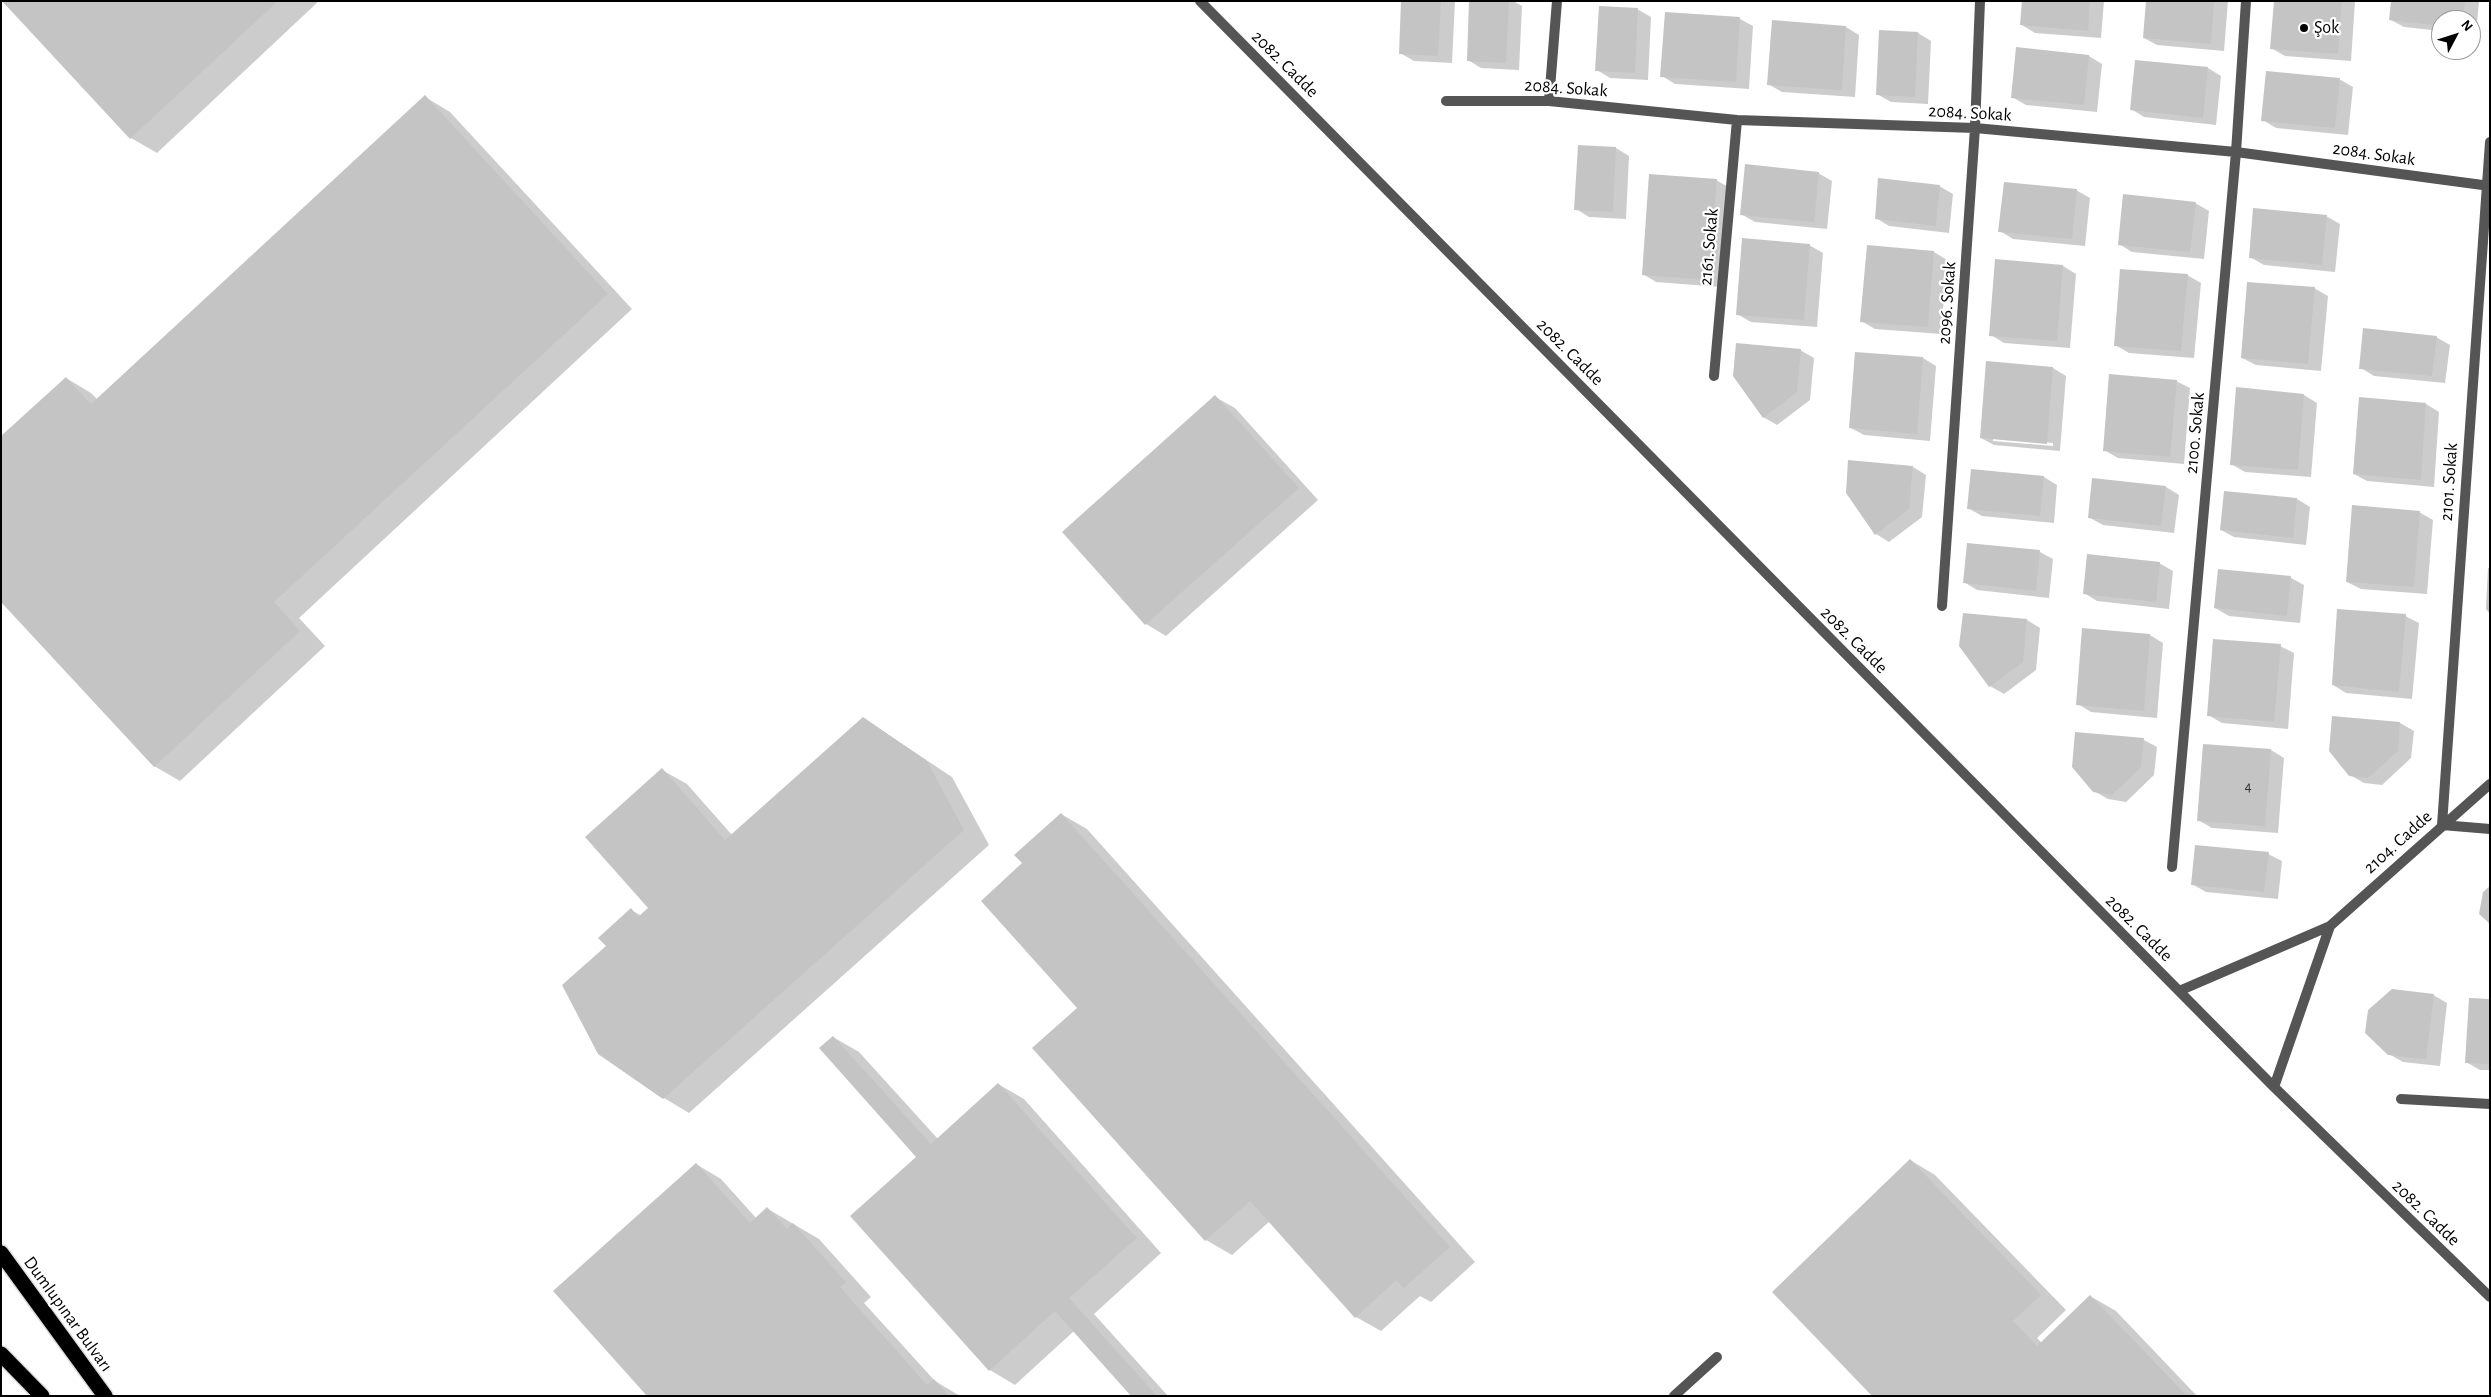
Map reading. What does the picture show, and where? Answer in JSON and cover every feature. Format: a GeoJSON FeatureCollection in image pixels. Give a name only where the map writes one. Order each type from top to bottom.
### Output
{"type":"FeatureCollection","features":[{"type":"Feature","properties":{"kind":"highway","name":"Dumlupınar Bulvarı"},"geometry":{"type":"LineString","coordinates":[[1,1254],[105,1396]]}},
{"type":"Feature","properties":{"kind":"highway"},"geometry":{"type":"LineString","coordinates":[[1,1354],[42,1396]]}},
{"type":"Feature","properties":{"kind":"street","name":"2082. Cadde"},"geometry":{"type":"LineString","coordinates":[[1200,1],[2274,1087],[2490,1297]]}},
{"type":"Feature","properties":{"kind":"street"},"geometry":{"type":"LineString","coordinates":[[1550,101],[1557,1]]}},
{"type":"Feature","properties":{"kind":"street","name":"2096. Sokak"},"geometry":{"type":"LineString","coordinates":[[1942,606],[1975,128],[1980,1]]}},
{"type":"Feature","properties":{"kind":"street","name":"2100. Sokak"},"geometry":{"type":"LineString","coordinates":[[2172,867],[2236,152],[2246,1]]}},
{"type":"Feature","properties":{"kind":"street","name":"2084. Sokak"},"geometry":{"type":"LineString","coordinates":[[1446,101],[1550,101],[1736,120],[1975,128],[2236,152],[2488,186]]}},
{"type":"Feature","properties":{"kind":"street","name":"2161. Sokak"},"geometry":{"type":"LineString","coordinates":[[1714,376],[1736,120]]}},
{"type":"Feature","properties":{"kind":"street","name":"2101. Sokak"},"geometry":{"type":"LineString","coordinates":[[2442,825],[2490,142]]}},
{"type":"Feature","properties":{"kind":"street","name":"2104. Cadde"},"geometry":{"type":"LineString","coordinates":[[2179,991],[2330,926],[2490,784]]}},
{"type":"Feature","properties":{"kind":"street"},"geometry":{"type":"LineString","coordinates":[[2442,825],[2490,829]]}},
{"type":"Feature","properties":{"kind":"street","name":"2104. Cadde"},"geometry":{"type":"LineString","coordinates":[[2274,1087],[2330,926]]}},
{"type":"Feature","properties":{"kind":"street"},"geometry":{"type":"LineString","coordinates":[[2401,1099],[2490,1104]]}},
{"type":"Feature","properties":{"kind":"street"},"geometry":{"type":"LineString","coordinates":[[1674,1396],[1717,1357]]}},
{"type":"Feature","properties":{"kind":"building"},"geometry":{"type":"Polygon","coordinates":[[[2,1],[278,1],[130,139],[2,1]]]}},
{"type":"Feature","properties":{"kind":"building"},"geometry":{"type":"Polygon","coordinates":[[[1401,1],[1441,1],[1438,56],[1399,54],[1401,1]]]}},
{"type":"Feature","properties":{"kind":"building"},"geometry":{"type":"Polygon","coordinates":[[[1469,1],[1509,1],[1506,63],[1467,61],[1469,1]]]}},
{"type":"Feature","properties":{"kind":"building"},"geometry":{"type":"Polygon","coordinates":[[[2022,1],[2090,1],[2088,31],[2020,25],[2022,1]]]}},
{"type":"Feature","properties":{"kind":"building"},"geometry":{"type":"Polygon","coordinates":[[[2146,1],[2214,1],[2211,44],[2143,38],[2146,1]]]}},
{"type":"Feature","properties":{"kind":"building"},"geometry":{"type":"Polygon","coordinates":[[[2274,1],[2342,1],[2338,54],[2270,49],[2274,1]]]}},
{"type":"Feature","properties":{"kind":"building"},"geometry":{"type":"Polygon","coordinates":[[[2391,1],[2465,1],[2464,10],[2431,10],[2431,25],[2389,20],[2391,1]]]}},
{"type":"Feature","properties":{"kind":"building"},"geometry":{"type":"Polygon","coordinates":[[[1599,6],[1638,8],[1635,73],[1595,71],[1599,6]]]}},
{"type":"Feature","properties":{"kind":"building"},"geometry":{"type":"Polygon","coordinates":[[[1665,12],[1740,17],[1736,82],[1660,77],[1665,12]]]}},
{"type":"Feature","properties":{"kind":"building"},"geometry":{"type":"Polygon","coordinates":[[[1772,20],[1846,26],[1842,90],[1767,85],[1772,20]]]}},
{"type":"Feature","properties":{"kind":"building"},"geometry":{"type":"Polygon","coordinates":[[[1879,30],[1918,32],[1915,97],[1876,95],[1879,30]]]}},
{"type":"Feature","properties":{"kind":"building"},"geometry":{"type":"Polygon","coordinates":[[[2016,47],[2089,55],[2084,105],[2011,98],[2016,47]]]}},
{"type":"Feature","properties":{"kind":"building"},"geometry":{"type":"Polygon","coordinates":[[[2135,60],[2208,67],[2203,118],[2130,110],[2135,60]]]}},
{"type":"Feature","properties":{"kind":"building"},"geometry":{"type":"Polygon","coordinates":[[[2266,71],[2340,78],[2335,128],[2261,121],[2266,71]]]}},
{"type":"Feature","properties":{"kind":"building"},"geometry":{"type":"Polygon","coordinates":[[[425,95],[608,294],[274,602],[300,631],[154,767],[1,602],[1,436],[66,377],[91,404],[425,95]]]}},
{"type":"Feature","properties":{"kind":"building"},"geometry":{"type":"Polygon","coordinates":[[[1578,145],[1616,147],[1613,212],[1574,210],[1578,145]]]}},
{"type":"Feature","properties":{"kind":"building"},"geometry":{"type":"Polygon","coordinates":[[[1745,164],[1819,172],[1814,222],[1740,215],[1745,164]]]}},
{"type":"Feature","properties":{"kind":"building"},"geometry":{"type":"Polygon","coordinates":[[[1649,174],[1717,179],[1708,280],[1642,275],[1649,174]]]}},
{"type":"Feature","properties":{"kind":"building"},"geometry":{"type":"Polygon","coordinates":[[[1878,178],[1940,185],[1936,226],[1875,219],[1878,178]]]}},
{"type":"Feature","properties":{"kind":"building"},"geometry":{"type":"Polygon","coordinates":[[[2004,182],[2077,189],[2072,239],[1998,232],[2004,182]]]}},
{"type":"Feature","properties":{"kind":"building"},"geometry":{"type":"Polygon","coordinates":[[[2123,194],[2196,202],[2190,252],[2118,245],[2123,194]]]}},
{"type":"Feature","properties":{"kind":"building"},"geometry":{"type":"Polygon","coordinates":[[[2253,208],[2327,215],[2322,265],[2249,258],[2253,208]]]}},
{"type":"Feature","properties":{"kind":"building"},"geometry":{"type":"Polygon","coordinates":[[[1742,238],[1810,244],[1804,320],[1736,315],[1742,238]]]}},
{"type":"Feature","properties":{"kind":"building"},"geometry":{"type":"Polygon","coordinates":[[[1867,245],[1934,251],[1928,327],[1860,322],[1867,245]]]}},
{"type":"Feature","properties":{"kind":"building"},"geometry":{"type":"Polygon","coordinates":[[[1995,259],[2063,265],[2057,341],[1989,336],[1995,259]]]}},
{"type":"Feature","properties":{"kind":"building"},"geometry":{"type":"Polygon","coordinates":[[[2120,269],[2188,274],[2181,351],[2114,346],[2120,269]]]}},
{"type":"Feature","properties":{"kind":"building"},"geometry":{"type":"Polygon","coordinates":[[[2247,282],[2315,287],[2308,364],[2241,358],[2247,282]]]}},
{"type":"Feature","properties":{"kind":"building"},"geometry":{"type":"Polygon","coordinates":[[[2363,328],[2437,336],[2432,376],[2359,369],[2363,328]]]}},
{"type":"Feature","properties":{"kind":"building"},"geometry":{"type":"Polygon","coordinates":[[[1736,343],[1801,349],[1797,392],[1763,418],[1733,376],[1736,343]]]}},
{"type":"Feature","properties":{"kind":"building"},"geometry":{"type":"Polygon","coordinates":[[[1855,352],[1923,357],[1917,434],[1849,428],[1855,352]]]}},
{"type":"Feature","properties":{"kind":"building"},"geometry":{"type":"Polygon","coordinates":[[[1986,361],[2053,367],[2047,444],[1980,438],[1986,361]]]}},
{"type":"Feature","properties":{"kind":"building"},"geometry":{"type":"Polygon","coordinates":[[[2109,374],[2177,380],[2170,457],[2103,451],[2109,374]]]}},
{"type":"Feature","properties":{"kind":"building"},"geometry":{"type":"Polygon","coordinates":[[[2236,387],[2304,394],[2298,470],[2230,465],[2236,387]]]}},
{"type":"Feature","properties":{"kind":"building"},"geometry":{"type":"Polygon","coordinates":[[[1215,395],[1299,488],[1145,625],[1062,532],[1215,395]]]}},
{"type":"Feature","properties":{"kind":"building"},"geometry":{"type":"Polygon","coordinates":[[[2359,397],[2426,403],[2421,480],[2353,474],[2359,397]]]}},
{"type":"Feature","properties":{"kind":"building"},"geometry":{"type":"Polygon","coordinates":[[[1848,460],[1913,466],[1909,509],[1875,535],[1846,493],[1848,460]]]}},
{"type":"Feature","properties":{"kind":"building"},"geometry":{"type":"Polygon","coordinates":[[[1971,469],[2044,476],[2040,516],[1967,509],[1971,469]]]}},
{"type":"Feature","properties":{"kind":"building"},"geometry":{"type":"Polygon","coordinates":[[[2092,478],[2166,486],[2161,526],[2088,518],[2092,478]]]}},
{"type":"Feature","properties":{"kind":"building"},"geometry":{"type":"Polygon","coordinates":[[[2224,491],[2297,498],[2293,538],[2220,530],[2224,491]]]}},
{"type":"Feature","properties":{"kind":"building"},"geometry":{"type":"Polygon","coordinates":[[[2352,505],[2420,511],[2414,587],[2346,582],[2352,505]]]}},
{"type":"Feature","properties":{"kind":"building"},"geometry":{"type":"Polygon","coordinates":[[[1967,543],[2040,550],[2036,591],[1963,583],[1967,543]]]}},
{"type":"Feature","properties":{"kind":"building"},"geometry":{"type":"Polygon","coordinates":[[[2087,554],[2160,562],[2156,602],[2083,594],[2087,554]]]}},
{"type":"Feature","properties":{"kind":"building"},"geometry":{"type":"Polygon","coordinates":[[[2488,568],[2490,568],[2490,614],[2486,609],[2488,568]]]}},
{"type":"Feature","properties":{"kind":"building"},"geometry":{"type":"Polygon","coordinates":[[[2218,569],[2291,576],[2287,616],[2214,608],[2218,569]]]}},
{"type":"Feature","properties":{"kind":"building"},"geometry":{"type":"Polygon","coordinates":[[[2337,609],[2406,614],[2399,692],[2332,685],[2337,609]]]}},
{"type":"Feature","properties":{"kind":"building"},"geometry":{"type":"Polygon","coordinates":[[[1963,613],[2027,619],[2023,662],[1989,687],[1959,646],[1963,613]]]}},
{"type":"Feature","properties":{"kind":"building"},"geometry":{"type":"Polygon","coordinates":[[[2082,628],[2150,634],[2144,711],[2076,705],[2082,628]]]}},
{"type":"Feature","properties":{"kind":"building"},"geometry":{"type":"Polygon","coordinates":[[[2213,639],[2281,644],[2274,722],[2207,716],[2213,639]]]}},
{"type":"Feature","properties":{"kind":"building"},"geometry":{"type":"Polygon","coordinates":[[[2332,716],[2400,722],[2398,751],[2368,778],[2349,776],[2329,751],[2332,716]]]}},
{"type":"Feature","properties":{"kind":"building"},"geometry":{"type":"Polygon","coordinates":[[[863,717],[927,761],[964,830],[663,1099],[598,1054],[562,985],[606,946],[598,938],[631,908],[638,917],[648,908],[585,837],[662,768],[725,840],[863,717]]]}},
{"type":"Feature","properties":{"kind":"building"},"geometry":{"type":"Polygon","coordinates":[[[2075,732],[2144,738],[2141,767],[2112,795],[2093,792],[2072,767],[2075,732]]]}},
{"type":"Feature","properties":{"kind":"building"},"geometry":{"type":"Polygon","coordinates":[[[2203,744],[2271,749],[2265,826],[2197,821],[2203,744]]]}},
{"type":"Feature","properties":{"kind":"building"},"geometry":{"type":"Polygon","coordinates":[[[1061,813],[1450,1247],[1404,1288],[1396,1280],[1355,1318],[1250,1201],[1205,1241],[1032,1048],[1077,1008],[981,901],[1022,863],[1014,855],[1061,813]]]}},
{"type":"Feature","properties":{"kind":"building"},"geometry":{"type":"Polygon","coordinates":[[[2195,845],[2269,852],[2264,892],[2191,885],[2195,845]]]}},
{"type":"Feature","properties":{"kind":"building"},"geometry":{"type":"Polygon","coordinates":[[[2490,886],[2490,924],[2479,914],[2483,892],[2490,886]]]}},
{"type":"Feature","properties":{"kind":"building"},"geometry":{"type":"Polygon","coordinates":[[[2392,989],[2434,994],[2426,1059],[2388,1055],[2365,1033],[2368,1010],[2392,989]]]}},
{"type":"Feature","properties":{"kind":"building"},"geometry":{"type":"Polygon","coordinates":[[[2469,998],[2490,999],[2490,1064],[2465,1063],[2469,998]]]}},
{"type":"Feature","properties":{"kind":"building"},"geometry":{"type":"Polygon","coordinates":[[[833,1036],[931,1144],[998,1083],[1137,1238],[1069,1298],[1157,1396],[1131,1396],[1055,1311],[989,1371],[850,1216],[916,1157],[819,1048],[833,1036]]]}},
{"type":"Feature","properties":{"kind":"building"},"geometry":{"type":"Polygon","coordinates":[[[1910,1159],[2041,1295],[2013,1321],[2037,1346],[2090,1295],[2187,1396],[1872,1396],[1772,1292],[1910,1159]]]}},
{"type":"Feature","properties":{"kind":"building"},"geometry":{"type":"Polygon","coordinates":[[[696,1163],[750,1223],[767,1207],[787,1229],[793,1223],[846,1282],[840,1287],[927,1385],[934,1379],[949,1396],[647,1396],[553,1291],[696,1163]]]}},
{"type":"Feature","properties":{"kind":"place","name":"Şok"},"geometry":{"type":"Point","coordinates":[2304,28]}}]}
